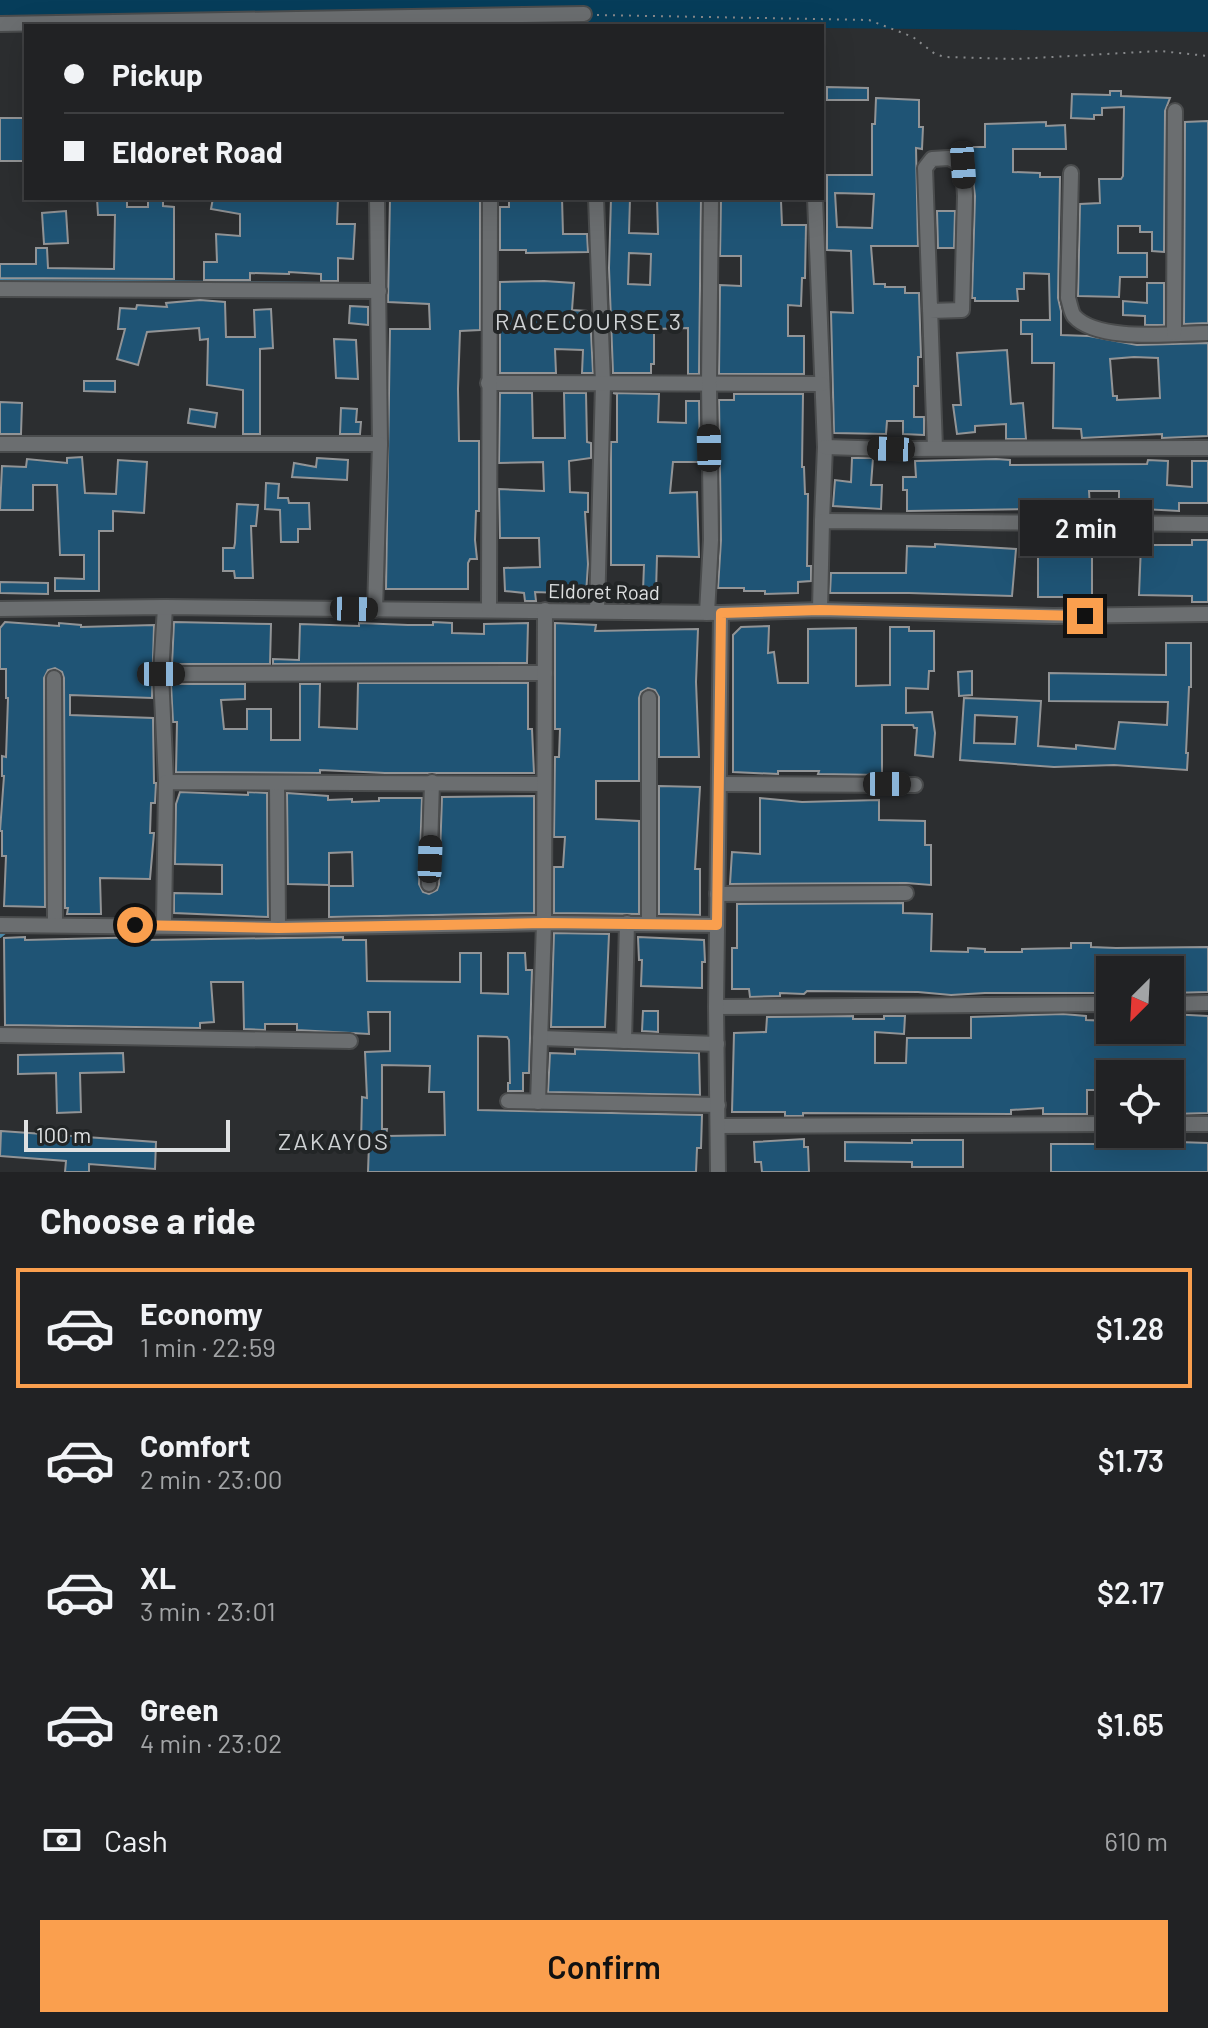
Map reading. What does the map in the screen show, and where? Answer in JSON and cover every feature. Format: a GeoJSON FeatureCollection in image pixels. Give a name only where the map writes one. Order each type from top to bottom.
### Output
{"type":"FeatureCollection","features":[{"type":"Feature","properties":{"kind":"street"},"geometry":{"type":"LineString","coordinates":[[0,24],[584,14]]}},
{"type":"Feature","properties":{"kind":"street"},"geometry":{"type":"LineString","coordinates":[[1174,333],[1175,111]]}},
{"type":"Feature","properties":{"kind":"street"},"geometry":{"type":"LineString","coordinates":[[930,311],[962,310],[963,165],[949,158],[932,159],[925,168],[930,311],[935,448]]}},
{"type":"Feature","properties":{"kind":"street"},"geometry":{"type":"LineString","coordinates":[[1071,173],[1068,298],[1073,315],[1108,333],[1208,333]]}},
{"type":"Feature","properties":{"kind":"street"},"geometry":{"type":"LineString","coordinates":[[375,610],[380,444],[377,200]]}},
{"type":"Feature","properties":{"kind":"street"},"geometry":{"type":"LineString","coordinates":[[489,609],[490,200]]}},
{"type":"Feature","properties":{"kind":"street"},"geometry":{"type":"LineString","coordinates":[[596,200],[603,384],[597,611]]}},
{"type":"Feature","properties":{"kind":"street"},"geometry":{"type":"LineString","coordinates":[[711,200],[711,540],[720,784],[716,1007],[718,1172]]}},
{"type":"Feature","properties":{"kind":"street"},"geometry":{"type":"LineString","coordinates":[[815,200],[825,447],[820,610]]}},
{"type":"Feature","properties":{"kind":"street"},"geometry":{"type":"LineString","coordinates":[[0,289],[379,291]]}},
{"type":"Feature","properties":{"kind":"street"},"geometry":{"type":"LineString","coordinates":[[488,383],[822,384]]}},
{"type":"Feature","properties":{"kind":"street"},"geometry":{"type":"LineString","coordinates":[[0,444],[380,444]]}},
{"type":"Feature","properties":{"kind":"street"},"geometry":{"type":"LineString","coordinates":[[825,447],[1208,448]]}},
{"type":"Feature","properties":{"kind":"street"},"geometry":{"type":"LineString","coordinates":[[822,521],[1208,524]]}},
{"type":"Feature","properties":{"kind":"street"},"geometry":{"type":"LineString","coordinates":[[164,925],[166,782],[161,674],[165,607]]}},
{"type":"Feature","properties":{"kind":"street","name":"Eldoret Road"},"geometry":{"type":"LineString","coordinates":[[0,609],[165,607],[714,613],[820,610],[1054,616],[1208,614]]}},
{"type":"Feature","properties":{"kind":"street"},"geometry":{"type":"LineString","coordinates":[[538,1102],[544,923],[545,610]]}},
{"type":"Feature","properties":{"kind":"street"},"geometry":{"type":"LineString","coordinates":[[161,674],[545,673]]}},
{"type":"Feature","properties":{"kind":"street"},"geometry":{"type":"LineString","coordinates":[[54,678],[55,923]]}},
{"type":"Feature","properties":{"kind":"street"},"geometry":{"type":"LineString","coordinates":[[649,698],[649,923]]}},
{"type":"Feature","properties":{"kind":"street"},"geometry":{"type":"LineString","coordinates":[[166,782],[543,784]]}},
{"type":"Feature","properties":{"kind":"street"},"geometry":{"type":"LineString","coordinates":[[429,884],[432,782]]}},
{"type":"Feature","properties":{"kind":"street"},"geometry":{"type":"LineString","coordinates":[[277,783],[278,928]]}},
{"type":"Feature","properties":{"kind":"street"},"geometry":{"type":"LineString","coordinates":[[720,784],[915,785]]}},
{"type":"Feature","properties":{"kind":"street"},"geometry":{"type":"LineString","coordinates":[[717,894],[906,893]]}},
{"type":"Feature","properties":{"kind":"street"},"geometry":{"type":"LineString","coordinates":[[0,925],[55,923],[278,928],[544,923],[717,925]]}},
{"type":"Feature","properties":{"kind":"street"},"geometry":{"type":"LineString","coordinates":[[624,1041],[627,923]]}},
{"type":"Feature","properties":{"kind":"street"},"geometry":{"type":"LineString","coordinates":[[1184,1004],[1208,1003]]}},
{"type":"Feature","properties":{"kind":"street"},"geometry":{"type":"LineString","coordinates":[[716,1007],[1096,1004]]}},
{"type":"Feature","properties":{"kind":"street"},"geometry":{"type":"LineString","coordinates":[[0,1035],[350,1041]]}},
{"type":"Feature","properties":{"kind":"street"},"geometry":{"type":"LineString","coordinates":[[540,1038],[717,1044]]}},
{"type":"Feature","properties":{"kind":"street"},"geometry":{"type":"LineString","coordinates":[[508,1101],[718,1105]]}},
{"type":"Feature","properties":{"kind":"street"},"geometry":{"type":"LineString","coordinates":[[718,1126],[1096,1124]]}},
{"type":"Feature","properties":{"kind":"street"},"geometry":{"type":"LineString","coordinates":[[1184,1124],[1208,1124]]}},
{"type":"Feature","properties":{"kind":"path"},"geometry":{"type":"LineString","coordinates":[[584,14],[869,20],[913,37],[935,54],[945,57],[1016,59],[1160,51],[1208,56]]}},
{"type":"Feature","properties":{"kind":"shaded area"},"geometry":{"type":"Polygon","coordinates":[[[0,0],[1208,0],[1208,32],[824,28],[824,24],[0,21],[0,0]]]}},
{"type":"Feature","properties":{"kind":"building"},"geometry":{"type":"Polygon","coordinates":[[[827,87],[868,88],[868,100],[827,100],[827,87]]]}},
{"type":"Feature","properties":{"kind":"building"},"geometry":{"type":"Polygon","coordinates":[[[1110,91],[1121,91],[1121,96],[1170,98],[1165,111],[1164,252],[1152,251],[1152,232],[1140,232],[1140,226],[1118,226],[1118,253],[1147,253],[1147,277],[1120,277],[1119,297],[1078,296],[1080,204],[1100,203],[1099,179],[1121,179],[1123,176],[1124,107],[1102,108],[1102,115],[1094,115],[1094,119],[1071,118],[1072,94],[1110,95],[1110,91]]]}},
{"type":"Feature","properties":{"kind":"building"},"geometry":{"type":"Polygon","coordinates":[[[876,98],[919,100],[919,127],[923,127],[922,149],[916,148],[918,246],[871,246],[874,284],[905,287],[905,293],[919,293],[921,357],[918,357],[918,386],[914,386],[914,417],[924,417],[924,435],[903,434],[903,421],[887,421],[886,434],[834,433],[831,312],[853,313],[851,251],[827,250],[827,175],[872,175],[872,124],[875,124],[876,98]],[[835,193],[837,227],[872,228],[874,194],[835,193]]]}},
{"type":"Feature","properties":{"kind":"building"},"geometry":{"type":"Polygon","coordinates":[[[0,118],[24,118],[24,161],[0,161],[0,118]]]}},
{"type":"Feature","properties":{"kind":"building"},"geometry":{"type":"Polygon","coordinates":[[[1208,121],[1208,323],[1184,324],[1185,122],[1208,121]]]}},
{"type":"Feature","properties":{"kind":"building"},"geometry":{"type":"Polygon","coordinates":[[[1046,122],[1046,126],[1065,125],[1066,149],[1013,149],[1013,172],[1060,177],[1058,298],[1061,335],[1089,336],[1137,345],[1208,343],[1208,436],[1162,438],[1162,434],[1082,438],[1081,429],[1053,428],[1054,363],[1032,363],[1032,334],[1021,334],[1021,320],[1050,320],[1049,274],[1024,273],[1024,289],[1017,289],[1018,301],[975,301],[972,298],[975,196],[969,147],[985,147],[985,124],[1046,122]],[[1158,358],[1110,359],[1113,396],[1117,396],[1117,400],[1160,398],[1158,358]]]}},
{"type":"Feature","properties":{"kind":"building"},"geometry":{"type":"Polygon","coordinates":[[[97,200],[127,200],[127,207],[148,207],[148,200],[163,200],[163,206],[174,207],[174,279],[0,278],[0,264],[36,264],[36,248],[47,248],[48,268],[114,269],[115,215],[98,215],[97,200]]]}},
{"type":"Feature","properties":{"kind":"building"},"geometry":{"type":"Polygon","coordinates":[[[213,200],[338,200],[337,224],[355,224],[353,259],[338,258],[338,281],[321,281],[321,274],[289,272],[250,273],[250,280],[204,280],[204,262],[217,262],[216,234],[240,236],[240,214],[211,209],[213,200]]]}},
{"type":"Feature","properties":{"kind":"building"},"geometry":{"type":"Polygon","coordinates":[[[390,200],[480,200],[480,330],[460,331],[458,389],[459,441],[479,441],[477,559],[470,559],[468,563],[468,589],[386,589],[390,329],[430,329],[429,304],[388,302],[390,200]]]}},
{"type":"Feature","properties":{"kind":"building"},"geometry":{"type":"Polygon","coordinates":[[[509,200],[562,200],[563,234],[587,234],[588,252],[526,253],[526,250],[500,250],[500,207],[509,207],[509,200]]]}},
{"type":"Feature","properties":{"kind":"building"},"geometry":{"type":"Polygon","coordinates":[[[611,200],[630,200],[629,233],[658,234],[657,200],[701,200],[699,374],[688,374],[688,328],[654,329],[651,373],[613,373],[609,268],[611,200]],[[629,253],[628,284],[650,285],[651,254],[629,253]]]}},
{"type":"Feature","properties":{"kind":"building"},"geometry":{"type":"Polygon","coordinates":[[[721,200],[781,201],[782,225],[806,225],[801,306],[788,305],[788,336],[804,336],[804,374],[719,374],[720,285],[741,286],[741,256],[720,256],[721,200]]]}},
{"type":"Feature","properties":{"kind":"building"},"geometry":{"type":"Polygon","coordinates":[[[66,211],[68,243],[44,244],[42,213],[66,211]]]}},
{"type":"Feature","properties":{"kind":"building"},"geometry":{"type":"Polygon","coordinates":[[[937,211],[955,211],[954,248],[938,248],[937,211]]]}},
{"type":"Feature","properties":{"kind":"building"},"geometry":{"type":"Polygon","coordinates":[[[500,282],[574,283],[572,310],[587,311],[593,373],[582,373],[583,350],[555,349],[556,373],[500,373],[500,282]]]}},
{"type":"Feature","properties":{"kind":"building"},"geometry":{"type":"Polygon","coordinates":[[[1147,283],[1164,283],[1164,325],[1145,325],[1145,316],[1123,315],[1123,301],[1147,303],[1147,283]]]}},
{"type":"Feature","properties":{"kind":"building"},"geometry":{"type":"Polygon","coordinates":[[[200,300],[225,302],[226,337],[255,337],[254,310],[271,309],[273,348],[260,349],[260,434],[243,434],[243,390],[207,385],[208,339],[200,340],[199,328],[147,332],[138,365],[117,359],[125,329],[118,329],[120,308],[136,309],[137,305],[167,307],[166,303],[200,300]]]}},
{"type":"Feature","properties":{"kind":"building"},"geometry":{"type":"Polygon","coordinates":[[[350,306],[368,307],[368,325],[349,323],[350,306]]]}},
{"type":"Feature","properties":{"kind":"building"},"geometry":{"type":"Polygon","coordinates":[[[334,339],[356,340],[358,379],[336,378],[334,339]]]}},
{"type":"Feature","properties":{"kind":"building"},"geometry":{"type":"Polygon","coordinates":[[[1007,350],[1011,404],[1023,403],[1026,439],[1006,439],[1006,424],[975,426],[975,432],[957,434],[953,405],[961,405],[957,353],[1007,350]]]}},
{"type":"Feature","properties":{"kind":"building"},"geometry":{"type":"Polygon","coordinates":[[[84,381],[115,381],[115,392],[84,391],[84,381]]]}},
{"type":"Feature","properties":{"kind":"building"},"geometry":{"type":"Polygon","coordinates":[[[500,393],[532,393],[533,438],[565,438],[564,393],[586,393],[587,442],[591,443],[591,458],[569,461],[570,492],[588,493],[588,512],[585,512],[586,594],[535,592],[536,601],[525,601],[524,593],[505,591],[504,568],[540,567],[539,538],[500,538],[499,489],[544,491],[543,462],[499,463],[500,393]]]}},
{"type":"Feature","properties":{"kind":"building"},"geometry":{"type":"Polygon","coordinates":[[[613,393],[659,394],[658,422],[686,423],[686,401],[699,401],[700,462],[673,462],[670,493],[697,492],[699,557],[657,556],[656,592],[643,591],[644,565],[611,565],[611,442],[617,442],[617,394],[613,393]]]}},
{"type":"Feature","properties":{"kind":"building"},"geometry":{"type":"Polygon","coordinates":[[[734,394],[803,394],[802,467],[805,494],[808,494],[807,566],[811,566],[811,581],[798,582],[798,593],[765,594],[765,591],[744,591],[744,588],[718,588],[721,540],[719,400],[734,400],[734,394]]]}},
{"type":"Feature","properties":{"kind":"building"},"geometry":{"type":"Polygon","coordinates":[[[0,402],[22,403],[21,434],[0,434],[0,402]]]}},
{"type":"Feature","properties":{"kind":"building"},"geometry":{"type":"Polygon","coordinates":[[[341,408],[357,409],[356,422],[361,422],[360,434],[340,434],[341,408]]]}},
{"type":"Feature","properties":{"kind":"building"},"geometry":{"type":"Polygon","coordinates":[[[190,409],[217,413],[215,427],[188,423],[190,409]]]}},
{"type":"Feature","properties":{"kind":"building"},"geometry":{"type":"Polygon","coordinates":[[[82,457],[85,493],[116,494],[118,460],[147,462],[144,513],[113,511],[113,531],[99,531],[99,591],[55,591],[55,578],[84,579],[84,555],[60,555],[57,485],[33,485],[33,510],[0,510],[2,466],[26,467],[27,459],[67,463],[67,458],[82,457]]]}},
{"type":"Feature","properties":{"kind":"building"},"geometry":{"type":"Polygon","coordinates":[[[317,458],[348,460],[347,480],[292,477],[294,463],[316,467],[317,458]]]}},
{"type":"Feature","properties":{"kind":"building"},"geometry":{"type":"Polygon","coordinates":[[[852,458],[873,458],[871,485],[882,485],[881,509],[833,506],[835,480],[851,482],[852,458]]]}},
{"type":"Feature","properties":{"kind":"building"},"geometry":{"type":"Polygon","coordinates":[[[1010,460],[1010,465],[1147,464],[1148,460],[1168,461],[1167,485],[1192,487],[1192,461],[1208,461],[1208,503],[1179,503],[1179,511],[1143,509],[1143,513],[1119,512],[1119,491],[1089,491],[1090,508],[907,511],[907,490],[903,490],[903,477],[916,477],[915,461],[1010,460]]]}},
{"type":"Feature","properties":{"kind":"building"},"geometry":{"type":"Polygon","coordinates":[[[266,483],[279,484],[278,498],[288,498],[289,503],[309,503],[310,529],[298,529],[298,542],[281,542],[280,510],[265,509],[266,483]]]}},
{"type":"Feature","properties":{"kind":"building"},"geometry":{"type":"Polygon","coordinates":[[[237,504],[258,505],[256,526],[251,526],[253,578],[235,578],[234,571],[223,571],[223,548],[234,548],[237,504]]]}},
{"type":"Feature","properties":{"kind":"building"},"geometry":{"type":"Polygon","coordinates":[[[1192,540],[1208,540],[1208,602],[1192,602],[1192,596],[1139,595],[1141,545],[1192,545],[1192,540]]]}},
{"type":"Feature","properties":{"kind":"building"},"geometry":{"type":"Polygon","coordinates":[[[935,544],[1016,549],[1012,596],[830,593],[831,573],[906,573],[907,546],[935,547],[935,544]]]}},
{"type":"Feature","properties":{"kind":"building"},"geometry":{"type":"Polygon","coordinates":[[[1061,544],[1061,547],[1092,547],[1092,597],[1038,597],[1038,545],[1061,544]]]}},
{"type":"Feature","properties":{"kind":"building"},"geometry":{"type":"Polygon","coordinates":[[[0,582],[48,583],[48,594],[0,593],[0,582]]]}},
{"type":"Feature","properties":{"kind":"building"},"geometry":{"type":"Polygon","coordinates":[[[5,622],[59,626],[59,623],[81,627],[154,625],[152,698],[70,695],[70,715],[153,718],[156,783],[155,803],[151,803],[150,833],[154,833],[150,879],[100,878],[101,914],[67,914],[68,908],[65,908],[64,678],[62,672],[55,668],[48,670],[44,678],[45,907],[4,906],[6,856],[2,856],[0,831],[4,776],[2,756],[6,757],[8,698],[6,669],[0,669],[0,628],[5,622]]]}},
{"type":"Feature","properties":{"kind":"building"},"geometry":{"type":"Polygon","coordinates":[[[174,622],[271,624],[270,664],[172,664],[174,622]]]}},
{"type":"Feature","properties":{"kind":"building"},"geometry":{"type":"Polygon","coordinates":[[[433,622],[452,623],[452,633],[484,634],[484,624],[528,623],[527,663],[273,664],[273,659],[299,660],[300,624],[433,625],[433,622]]]}},
{"type":"Feature","properties":{"kind":"building"},"geometry":{"type":"Polygon","coordinates":[[[555,623],[596,625],[595,631],[698,629],[696,682],[699,757],[659,757],[659,697],[655,690],[648,688],[641,692],[639,698],[639,781],[596,781],[596,819],[639,821],[639,914],[554,913],[554,867],[563,867],[565,837],[554,837],[555,757],[559,757],[560,729],[555,729],[555,623]]]}},
{"type":"Feature","properties":{"kind":"building"},"geometry":{"type":"Polygon","coordinates":[[[769,626],[768,653],[774,652],[778,683],[808,683],[808,629],[856,628],[856,686],[890,685],[890,627],[934,631],[934,671],[929,671],[928,689],[906,688],[906,713],[932,712],[935,733],[933,757],[915,755],[917,728],[913,725],[882,725],[882,775],[818,774],[819,771],[778,771],[778,774],[733,772],[733,635],[741,627],[769,626]]]}},
{"type":"Feature","properties":{"kind":"building"},"geometry":{"type":"Polygon","coordinates":[[[1166,643],[1191,643],[1187,770],[1114,765],[1054,767],[960,760],[964,698],[1041,701],[1038,746],[1076,749],[1076,745],[1115,749],[1119,722],[1167,725],[1168,702],[1049,701],[1049,673],[1166,675],[1166,643]],[[975,715],[974,743],[1015,744],[1017,717],[975,715]]]}},
{"type":"Feature","properties":{"kind":"building"},"geometry":{"type":"Polygon","coordinates":[[[972,671],[972,695],[959,696],[958,672],[972,671]]]}},
{"type":"Feature","properties":{"kind":"building"},"geometry":{"type":"Polygon","coordinates":[[[358,683],[528,683],[528,729],[532,729],[534,773],[320,770],[320,773],[176,772],[177,722],[173,722],[171,684],[245,684],[245,699],[221,700],[224,729],[247,729],[247,709],[271,709],[271,740],[300,740],[300,684],[320,684],[319,727],[357,729],[358,683]]]}},
{"type":"Feature","properties":{"kind":"building"},"geometry":{"type":"Polygon","coordinates":[[[659,786],[700,787],[695,869],[700,869],[700,915],[659,914],[659,786]]]}},
{"type":"Feature","properties":{"kind":"building"},"geometry":{"type":"Polygon","coordinates":[[[180,792],[267,793],[268,917],[174,913],[174,893],[222,894],[222,865],[175,864],[176,804],[180,792]]]}},
{"type":"Feature","properties":{"kind":"building"},"geometry":{"type":"Polygon","coordinates":[[[287,793],[328,796],[328,800],[352,799],[352,802],[379,801],[379,798],[422,798],[419,884],[423,892],[429,894],[437,890],[439,884],[442,797],[534,796],[534,913],[329,917],[329,886],[353,886],[352,852],[329,853],[329,885],[288,884],[287,793]]]}},
{"type":"Feature","properties":{"kind":"building"},"geometry":{"type":"Polygon","coordinates":[[[760,798],[802,802],[879,800],[879,820],[925,821],[925,845],[931,845],[931,885],[730,884],[732,852],[760,854],[760,798]]]}},
{"type":"Feature","properties":{"kind":"building"},"geometry":{"type":"Polygon","coordinates":[[[903,903],[903,913],[932,914],[931,951],[968,952],[968,948],[985,949],[985,952],[1022,952],[1022,949],[1071,948],[1071,943],[1116,948],[1208,947],[1208,992],[1184,993],[1184,956],[1096,956],[1096,993],[951,995],[807,991],[804,994],[750,997],[749,989],[732,989],[732,948],[737,948],[737,904],[903,903]]]}},
{"type":"Feature","properties":{"kind":"building"},"geometry":{"type":"Polygon","coordinates":[[[554,933],[609,934],[605,1027],[551,1027],[554,933]]]}},
{"type":"Feature","properties":{"kind":"building"},"geometry":{"type":"Polygon","coordinates":[[[149,937],[149,940],[343,937],[343,940],[366,940],[367,981],[460,982],[460,953],[481,953],[481,993],[508,994],[508,953],[525,953],[526,970],[532,970],[529,1073],[523,1073],[523,1091],[508,1091],[509,1040],[507,1037],[478,1036],[478,1110],[702,1115],[701,1148],[697,1148],[696,1172],[368,1172],[369,1144],[361,1144],[362,1097],[367,1098],[365,1052],[390,1051],[390,1012],[368,1012],[369,1034],[297,1030],[297,1024],[265,1024],[265,1030],[244,1029],[243,982],[211,982],[214,1022],[200,1023],[200,1028],[5,1025],[4,938],[149,937]],[[382,1065],[382,1129],[387,1129],[386,1136],[445,1135],[444,1092],[429,1092],[430,1066],[382,1065]]]}},
{"type":"Feature","properties":{"kind":"building"},"geometry":{"type":"Polygon","coordinates":[[[638,937],[704,940],[702,988],[641,986],[642,960],[639,960],[638,937]]]}},
{"type":"Feature","properties":{"kind":"building"},"geometry":{"type":"Polygon","coordinates":[[[643,1011],[658,1011],[658,1032],[642,1031],[643,1011]]]}},
{"type":"Feature","properties":{"kind":"building"},"geometry":{"type":"Polygon","coordinates":[[[1184,1015],[1208,1016],[1208,1113],[1184,1114],[1184,1060],[1096,1060],[1096,1090],[1087,1090],[1087,1114],[1043,1114],[1043,1108],[1011,1110],[1011,1114],[803,1113],[803,1116],[785,1116],[785,1112],[732,1112],[734,1033],[766,1032],[767,1017],[853,1016],[853,1019],[884,1019],[884,1016],[905,1016],[904,1034],[875,1032],[875,1063],[906,1063],[907,1038],[971,1038],[971,1017],[1086,1016],[1086,1020],[1096,1020],[1096,1044],[1184,1044],[1184,1015]]]}},
{"type":"Feature","properties":{"kind":"building"},"geometry":{"type":"Polygon","coordinates":[[[575,1049],[699,1053],[700,1095],[548,1092],[550,1053],[575,1054],[575,1049]]]}},
{"type":"Feature","properties":{"kind":"building"},"geometry":{"type":"Polygon","coordinates":[[[123,1053],[124,1072],[80,1073],[81,1112],[57,1113],[56,1073],[18,1074],[18,1055],[123,1053]]]}},
{"type":"Feature","properties":{"kind":"building"},"geometry":{"type":"Polygon","coordinates":[[[1,1131],[156,1142],[155,1169],[89,1164],[89,1172],[65,1172],[66,1161],[0,1156],[1,1131]]]}},
{"type":"Feature","properties":{"kind":"building"},"geometry":{"type":"Polygon","coordinates":[[[804,1139],[804,1147],[808,1147],[809,1172],[762,1172],[761,1162],[755,1162],[754,1142],[804,1139]]]}},
{"type":"Feature","properties":{"kind":"building"},"geometry":{"type":"Polygon","coordinates":[[[912,1140],[963,1140],[963,1167],[912,1167],[912,1162],[845,1161],[845,1142],[912,1143],[912,1140]]]}},
{"type":"Feature","properties":{"kind":"building"},"geometry":{"type":"Polygon","coordinates":[[[1184,1142],[1208,1143],[1208,1172],[1051,1172],[1051,1144],[1096,1144],[1096,1148],[1184,1148],[1184,1142]]]}},
{"type":"Feature","properties":{"kind":"waterway"},"geometry":{"type":"LineString","coordinates":[[0,281],[324,284]]}},
{"type":"Feature","properties":{"kind":"waterway"},"geometry":{"type":"LineString","coordinates":[[0,936],[5,932]]}},
{"type":"Feature","properties":{"kind":"district","name":"RACECOURSE 3"},"geometry":{"type":"Point","coordinates":[589,320]}},
{"type":"Feature","properties":{"kind":"district","name":"ZAKAYOS"},"geometry":{"type":"Point","coordinates":[334,1140]}},
{"type":"Feature","properties":{"kind":"route"},"geometry":{"type":"LineString","coordinates":[[135,925],[278,928],[544,923],[717,925],[721,613],[820,610],[1085,616]]}}]}
